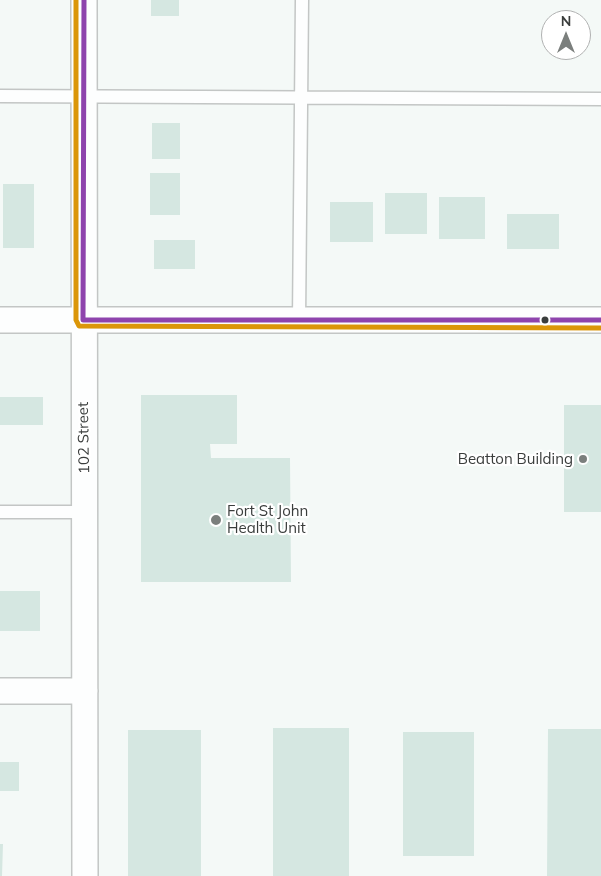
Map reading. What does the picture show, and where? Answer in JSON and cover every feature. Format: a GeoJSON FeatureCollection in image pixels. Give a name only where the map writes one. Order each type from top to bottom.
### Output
{"type":"FeatureCollection","features":[{"type":"Feature","properties":{"kind":"street","name":"102 Street"},"geometry":{"type":"LineString","coordinates":[[84,0],[85,876]]}},
{"type":"Feature","properties":{"kind":"street"},"geometry":{"type":"LineString","coordinates":[[0,320],[601,320]]}},
{"type":"Feature","properties":{"kind":"street"},"geometry":{"type":"LineString","coordinates":[[0,692],[85,692]]}},
{"type":"Feature","properties":{"kind":"lane"},"geometry":{"type":"LineString","coordinates":[[299,320],[302,0]]}},
{"type":"Feature","properties":{"kind":"lane"},"geometry":{"type":"LineString","coordinates":[[0,96],[601,99]]}},
{"type":"Feature","properties":{"kind":"lane"},"geometry":{"type":"LineString","coordinates":[[0,512],[85,512]]}},
{"type":"Feature","properties":{"kind":"building"},"geometry":{"type":"Polygon","coordinates":[[[151,0],[179,0],[179,16],[151,16],[151,0]]]}},
{"type":"Feature","properties":{"kind":"building"},"geometry":{"type":"Polygon","coordinates":[[[152,123],[180,123],[180,159],[152,159],[152,123]]]}},
{"type":"Feature","properties":{"kind":"building"},"geometry":{"type":"Polygon","coordinates":[[[150,173],[180,173],[180,215],[150,215],[150,173]]]}},
{"type":"Feature","properties":{"kind":"building"},"geometry":{"type":"Polygon","coordinates":[[[3,184],[34,184],[34,248],[3,248],[3,184]]]}},
{"type":"Feature","properties":{"kind":"building"},"geometry":{"type":"Polygon","coordinates":[[[385,193],[427,193],[427,234],[385,234],[385,193]]]}},
{"type":"Feature","properties":{"kind":"building"},"geometry":{"type":"Polygon","coordinates":[[[439,197],[485,197],[485,239],[439,239],[439,197]]]}},
{"type":"Feature","properties":{"kind":"building"},"geometry":{"type":"Polygon","coordinates":[[[330,202],[373,202],[373,242],[330,242],[330,202]]]}},
{"type":"Feature","properties":{"kind":"building"},"geometry":{"type":"Polygon","coordinates":[[[507,214],[559,214],[559,249],[507,249],[507,214]]]}},
{"type":"Feature","properties":{"kind":"building"},"geometry":{"type":"Polygon","coordinates":[[[154,240],[195,240],[195,269],[154,269],[154,240]]]}},
{"type":"Feature","properties":{"kind":"building","name":"Fort St John Health Unit"},"geometry":{"type":"Polygon","coordinates":[[[141,395],[237,395],[237,444],[210,444],[211,458],[290,458],[291,582],[141,582],[141,395]]]}},
{"type":"Feature","properties":{"kind":"building"},"geometry":{"type":"Polygon","coordinates":[[[0,397],[43,397],[43,425],[0,425],[0,397]]]}},
{"type":"Feature","properties":{"kind":"building","name":"Beatton Building"},"geometry":{"type":"Polygon","coordinates":[[[564,405],[601,405],[601,512],[564,512],[564,405]]]}},
{"type":"Feature","properties":{"kind":"building"},"geometry":{"type":"Polygon","coordinates":[[[0,591],[40,591],[40,631],[0,631],[0,591]]]}},
{"type":"Feature","properties":{"kind":"building"},"geometry":{"type":"Polygon","coordinates":[[[273,728],[349,728],[349,876],[273,876],[273,728]]]}},
{"type":"Feature","properties":{"kind":"building"},"geometry":{"type":"Polygon","coordinates":[[[548,729],[601,729],[601,876],[547,876],[548,729]]]}},
{"type":"Feature","properties":{"kind":"building"},"geometry":{"type":"Polygon","coordinates":[[[128,730],[201,730],[201,876],[128,876],[128,730]]]}},
{"type":"Feature","properties":{"kind":"building"},"geometry":{"type":"Polygon","coordinates":[[[403,732],[474,732],[474,856],[403,856],[403,732]]]}},
{"type":"Feature","properties":{"kind":"building"},"geometry":{"type":"Polygon","coordinates":[[[0,762],[19,762],[19,791],[0,791],[0,762]]]}},
{"type":"Feature","properties":{"kind":"building"},"geometry":{"type":"Polygon","coordinates":[[[0,844],[3,844],[2,876],[0,876],[0,844]]]}},
{"type":"Feature","properties":{"kind":"transit line"},"geometry":{"type":"LineString","coordinates":[[76,0],[76,320],[79,326],[601,328]]}},
{"type":"Feature","properties":{"kind":"transit line"},"geometry":{"type":"LineString","coordinates":[[84,0],[83,320],[601,320]]}},
{"type":"Feature","properties":{"kind":"place","name":"Beatton Building"},"geometry":{"type":"Point","coordinates":[583,459]}},
{"type":"Feature","properties":{"kind":"place","name":"Fort St John Health Unit"},"geometry":{"type":"Point","coordinates":[216,520]}}]}
